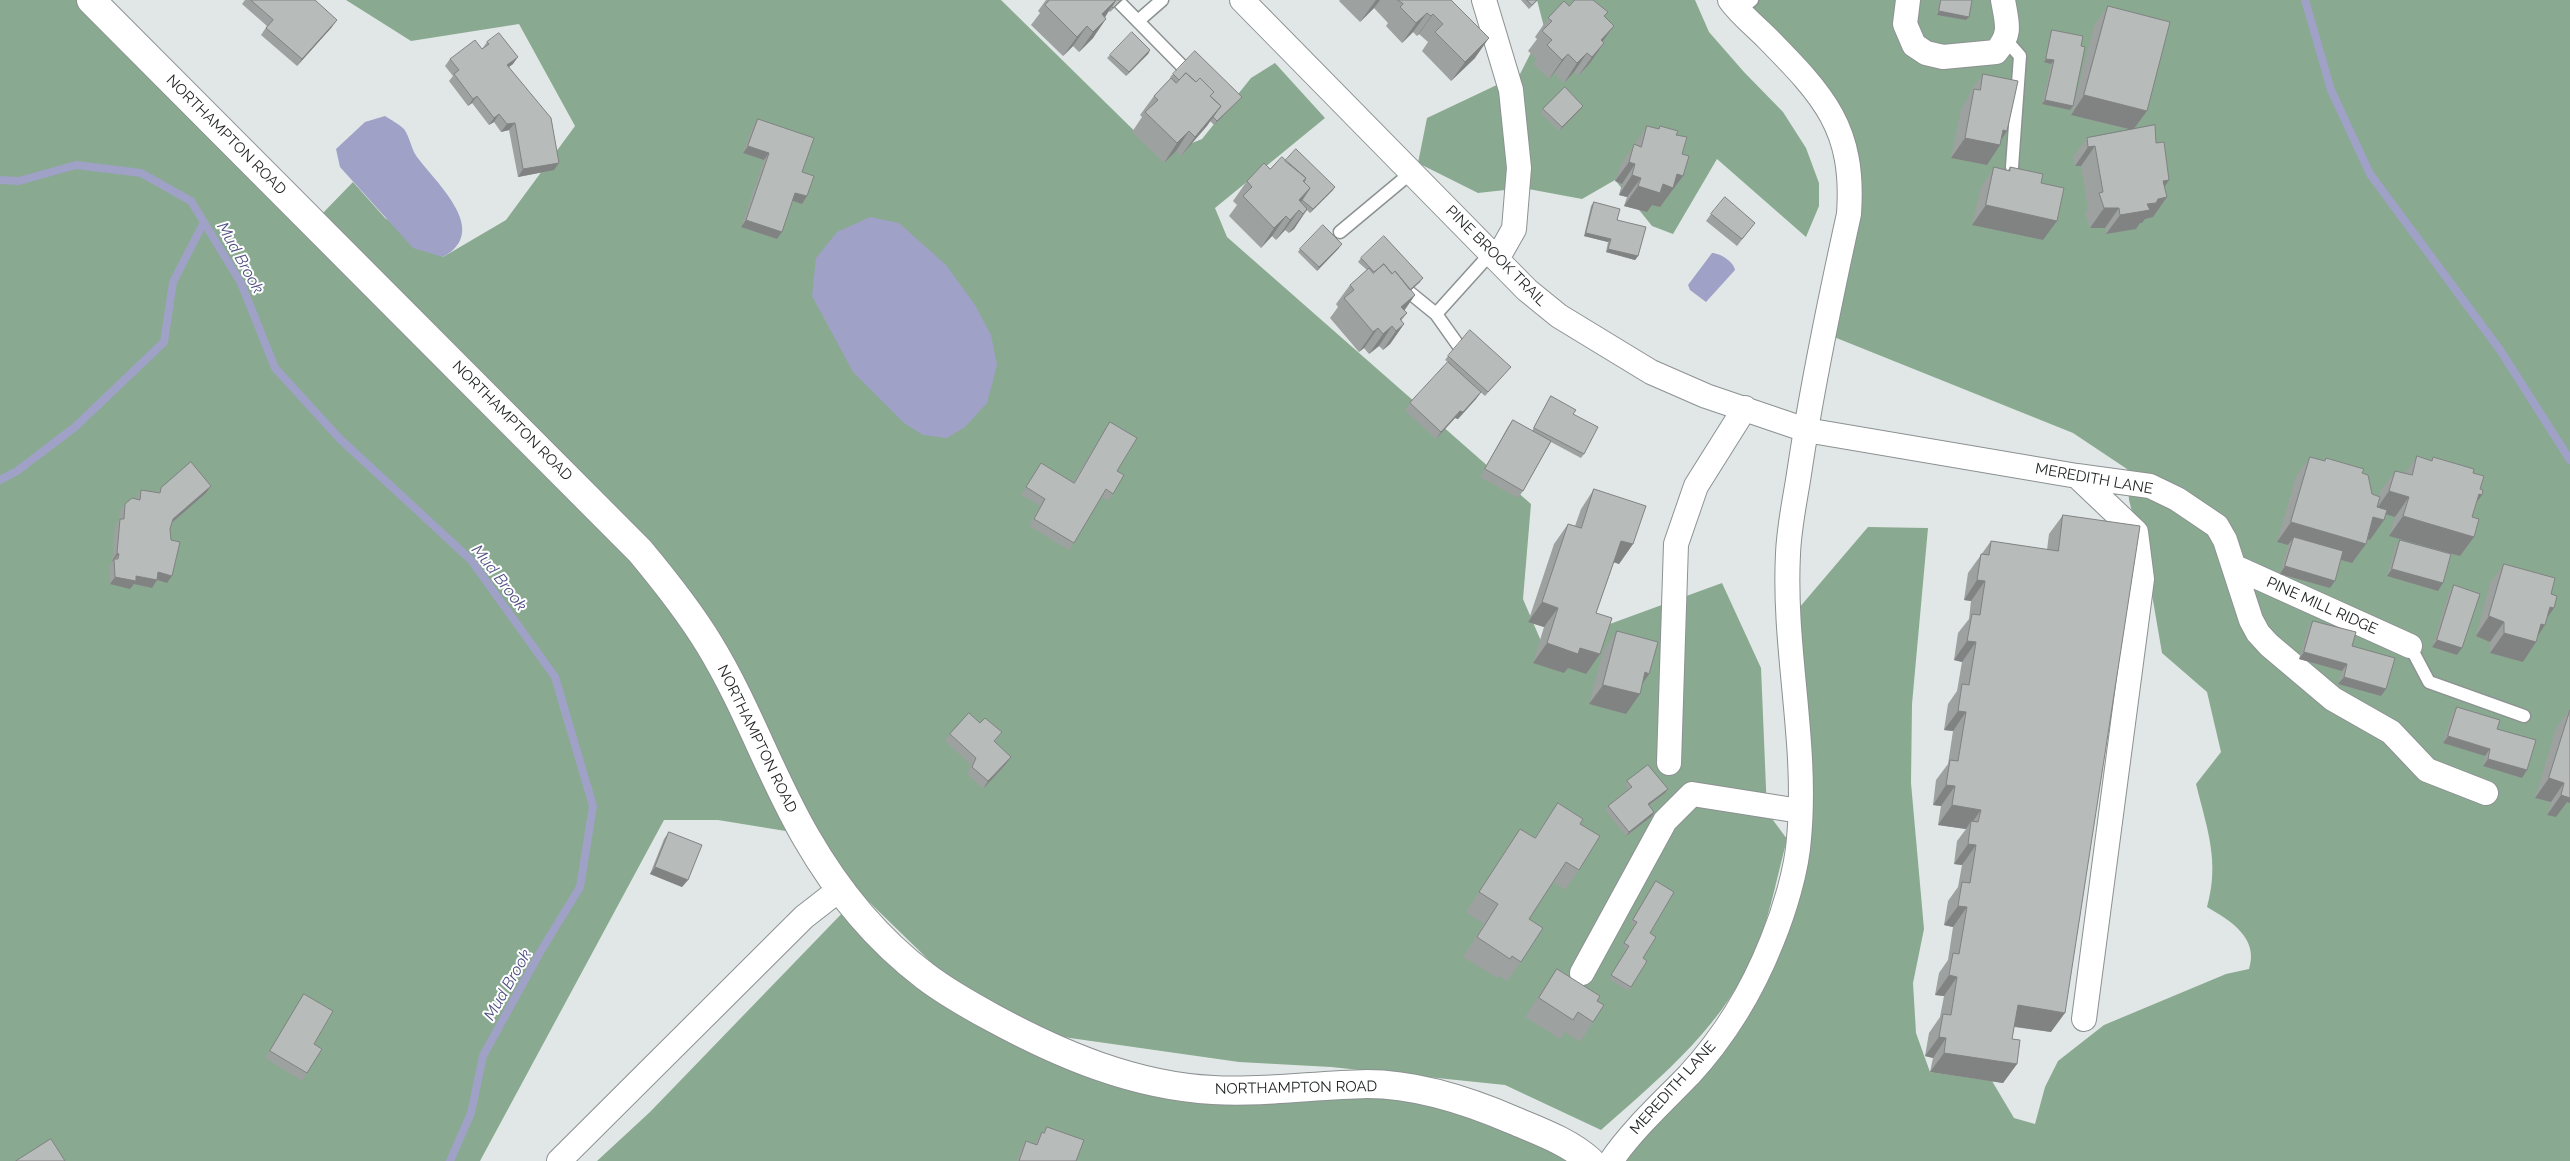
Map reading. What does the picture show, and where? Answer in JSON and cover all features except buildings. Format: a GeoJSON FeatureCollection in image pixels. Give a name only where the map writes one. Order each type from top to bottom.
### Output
{"type":"FeatureCollection","features":[{"type":"Feature","properties":{"kind":"street","name":"NORTHAMPTON ROAD"},"geometry":{"type":"LineString","coordinates":[[91,0],[640,551],[679,598],[709,644],[804,834],[840,889],[875,932],[933,982],[962,1001],[1017,1031],[1064,1053],[1149,1081],[1211,1090],[1253,1090],[1370,1084],[1440,1094],[1487,1108],[1568,1146],[1590,1161]]}},
{"type":"Feature","properties":{"kind":"street","name":"PINE BROOK TRAIL"},"geometry":{"type":"LineString","coordinates":[[1242,0],[1527,290],[1559,316],[1636,363],[1706,396],[1806,430]]}},
{"type":"Feature","properties":{"kind":"street"},"geometry":{"type":"LineString","coordinates":[[1484,0],[1510,90],[1519,168],[1514,229],[1494,256]]}},
{"type":"Feature","properties":{"kind":"street"},"geometry":{"type":"LineString","coordinates":[[1908,0],[1905,24],[1914,45],[1926,53],[1943,57],[1996,52],[2006,40],[2007,27],[2003,0]]}},
{"type":"Feature","properties":{"kind":"street","name":"MEREDITH LANE"},"geometry":{"type":"LineString","coordinates":[[1610,1161],[1638,1127],[1691,1072],[1726,1028],[1750,987],[1772,941],[1786,897],[1799,840],[1799,733],[1787,622],[1788,552],[1806,430],[1849,214],[1851,184],[1847,153],[1837,124],[1823,99],[1740,4]]}},
{"type":"Feature","properties":{"kind":"street"},"geometry":{"type":"LineString","coordinates":[[1669,763],[1676,544],[1696,486],[1745,408]]}},
{"type":"Feature","properties":{"kind":"street","name":"MEREDITH LANE"},"geometry":{"type":"LineString","coordinates":[[1806,430],[2077,476],[2150,486],[2178,499],[2217,526],[2225,540],[2251,620],[2258,633],[2291,665],[2333,699],[2391,732],[2427,770],[2486,794]]}},
{"type":"Feature","properties":{"kind":"street"},"geometry":{"type":"LineString","coordinates":[[2077,476],[2136,532],[2142,579],[2084,1019]]}},
{"type":"Feature","properties":{"kind":"street","name":"PINE MILL RIDGE"},"geometry":{"type":"LineString","coordinates":[[2234,567],[2410,646]]}},
{"type":"Feature","properties":{"kind":"street"},"geometry":{"type":"LineString","coordinates":[[1582,973],[1665,821],[1692,794],[1800,810]]}},
{"type":"Feature","properties":{"kind":"street"},"geometry":{"type":"LineString","coordinates":[[559,1161],[804,917],[840,889]]}},
{"type":"Feature","properties":{"kind":"lane"},"geometry":{"type":"LineString","coordinates":[[1138,21],[1162,0]]}},
{"type":"Feature","properties":{"kind":"lane"},"geometry":{"type":"LineString","coordinates":[[1120,3],[1182,66]]}},
{"type":"Feature","properties":{"kind":"lane"},"geometry":{"type":"LineString","coordinates":[[2006,40],[2020,56],[2012,167]]}},
{"type":"Feature","properties":{"kind":"lane"},"geometry":{"type":"LineString","coordinates":[[1340,232],[1412,172]]}},
{"type":"Feature","properties":{"kind":"lane"},"geometry":{"type":"LineString","coordinates":[[1436,314],[1494,256]]}},
{"type":"Feature","properties":{"kind":"lane"},"geometry":{"type":"LineString","coordinates":[[1409,292],[1436,314],[1458,345]]}},
{"type":"Feature","properties":{"kind":"lane"},"geometry":{"type":"LineString","coordinates":[[2410,646],[2429,682],[2524,716]]}},
{"type":"Feature","properties":{"kind":"green space"},"geometry":{"type":"Polygon","coordinates":[[[0,0],[91,0],[640,551],[804,834],[718,820],[664,820],[480,1161],[0,1161],[0,0]]]}},
{"type":"Feature","properties":{"kind":"green space"},"geometry":{"type":"Polygon","coordinates":[[[346,0],[1001,0],[1160,156],[1202,139],[1251,78],[1275,63],[1325,118],[1215,208],[1227,237],[1531,504],[1523,599],[1544,648],[1722,583],[1761,668],[1767,812],[1787,839],[1771,904],[1759,942],[1746,971],[1712,1023],[1670,1068],[1601,1130],[1505,1085],[1331,1067],[1239,1062],[1063,1037],[1016,1016],[938,969],[863,896],[805,817],[681,587],[321,215],[353,182],[385,218],[443,257],[506,220],[575,126],[519,24],[411,41],[346,0]]]}},
{"type":"Feature","properties":{"kind":"green space"},"geometry":{"type":"Polygon","coordinates":[[[1537,0],[1695,0],[1709,32],[1783,112],[1806,148],[1819,183],[1819,206],[1806,237],[1717,159],[1673,234],[1652,226],[1615,180],[1582,199],[1523,188],[1478,193],[1418,163],[1427,118],[1520,74],[1544,27],[1537,0]]]}},
{"type":"Feature","properties":{"kind":"green space"},"geometry":{"type":"Polygon","coordinates":[[[1730,0],[2570,0],[2570,1161],[1618,1161],[1726,1028],[1799,840],[1787,622],[1868,527],[1928,528],[1912,704],[1911,783],[1924,929],[1913,983],[1916,1033],[1930,1072],[1992,1081],[2014,1118],[2035,1124],[2045,1087],[2058,1061],[2104,1025],[2226,974],[2249,969],[2251,958],[2250,948],[2241,932],[2225,918],[2207,907],[2211,890],[2212,860],[2208,831],[2196,784],[2221,752],[2207,692],[2162,653],[2150,583],[2129,500],[2127,469],[2073,433],[1824,333],[1839,260],[1837,124],[1730,0]]]}},
{"type":"Feature","properties":{"kind":"green space"},"geometry":{"type":"Polygon","coordinates":[[[851,904],[899,954],[1105,1069],[1440,1094],[1590,1161],[597,1161],[650,1112],[851,904]]]}},
{"type":"Feature","properties":{"kind":"water"},"geometry":{"type":"Polygon","coordinates":[[[385,116],[404,129],[417,157],[456,207],[461,221],[462,234],[456,246],[443,257],[413,248],[340,167],[336,149],[365,122],[385,116]]]}},
{"type":"Feature","properties":{"kind":"water"},"geometry":{"type":"Polygon","coordinates":[[[870,217],[899,223],[946,265],[975,305],[991,335],[997,365],[987,403],[965,427],[947,438],[923,435],[904,423],[853,372],[812,296],[816,258],[837,232],[870,217]]]}},
{"type":"Feature","properties":{"kind":"water"},"geometry":{"type":"Polygon","coordinates":[[[1712,253],[1726,258],[1735,270],[1706,302],[1690,290],[1688,285],[1712,253]]]}},
{"type":"Feature","properties":{"kind":"waterway"},"geometry":{"type":"LineString","coordinates":[[2305,0],[2331,90],[2370,174],[2500,350],[2570,460]]}},
{"type":"Feature","properties":{"kind":"waterway","name":"Mud Brook"},"geometry":{"type":"LineString","coordinates":[[0,180],[19,181],[76,165],[141,173],[191,201],[241,283],[275,368],[340,439],[471,560],[555,677],[593,806],[580,887],[539,954],[483,1056],[471,1113],[450,1161]]}},
{"type":"Feature","properties":{"kind":"waterway"},"geometry":{"type":"LineString","coordinates":[[0,480],[17,471],[75,427],[164,342],[173,282],[204,222]]}}]}
